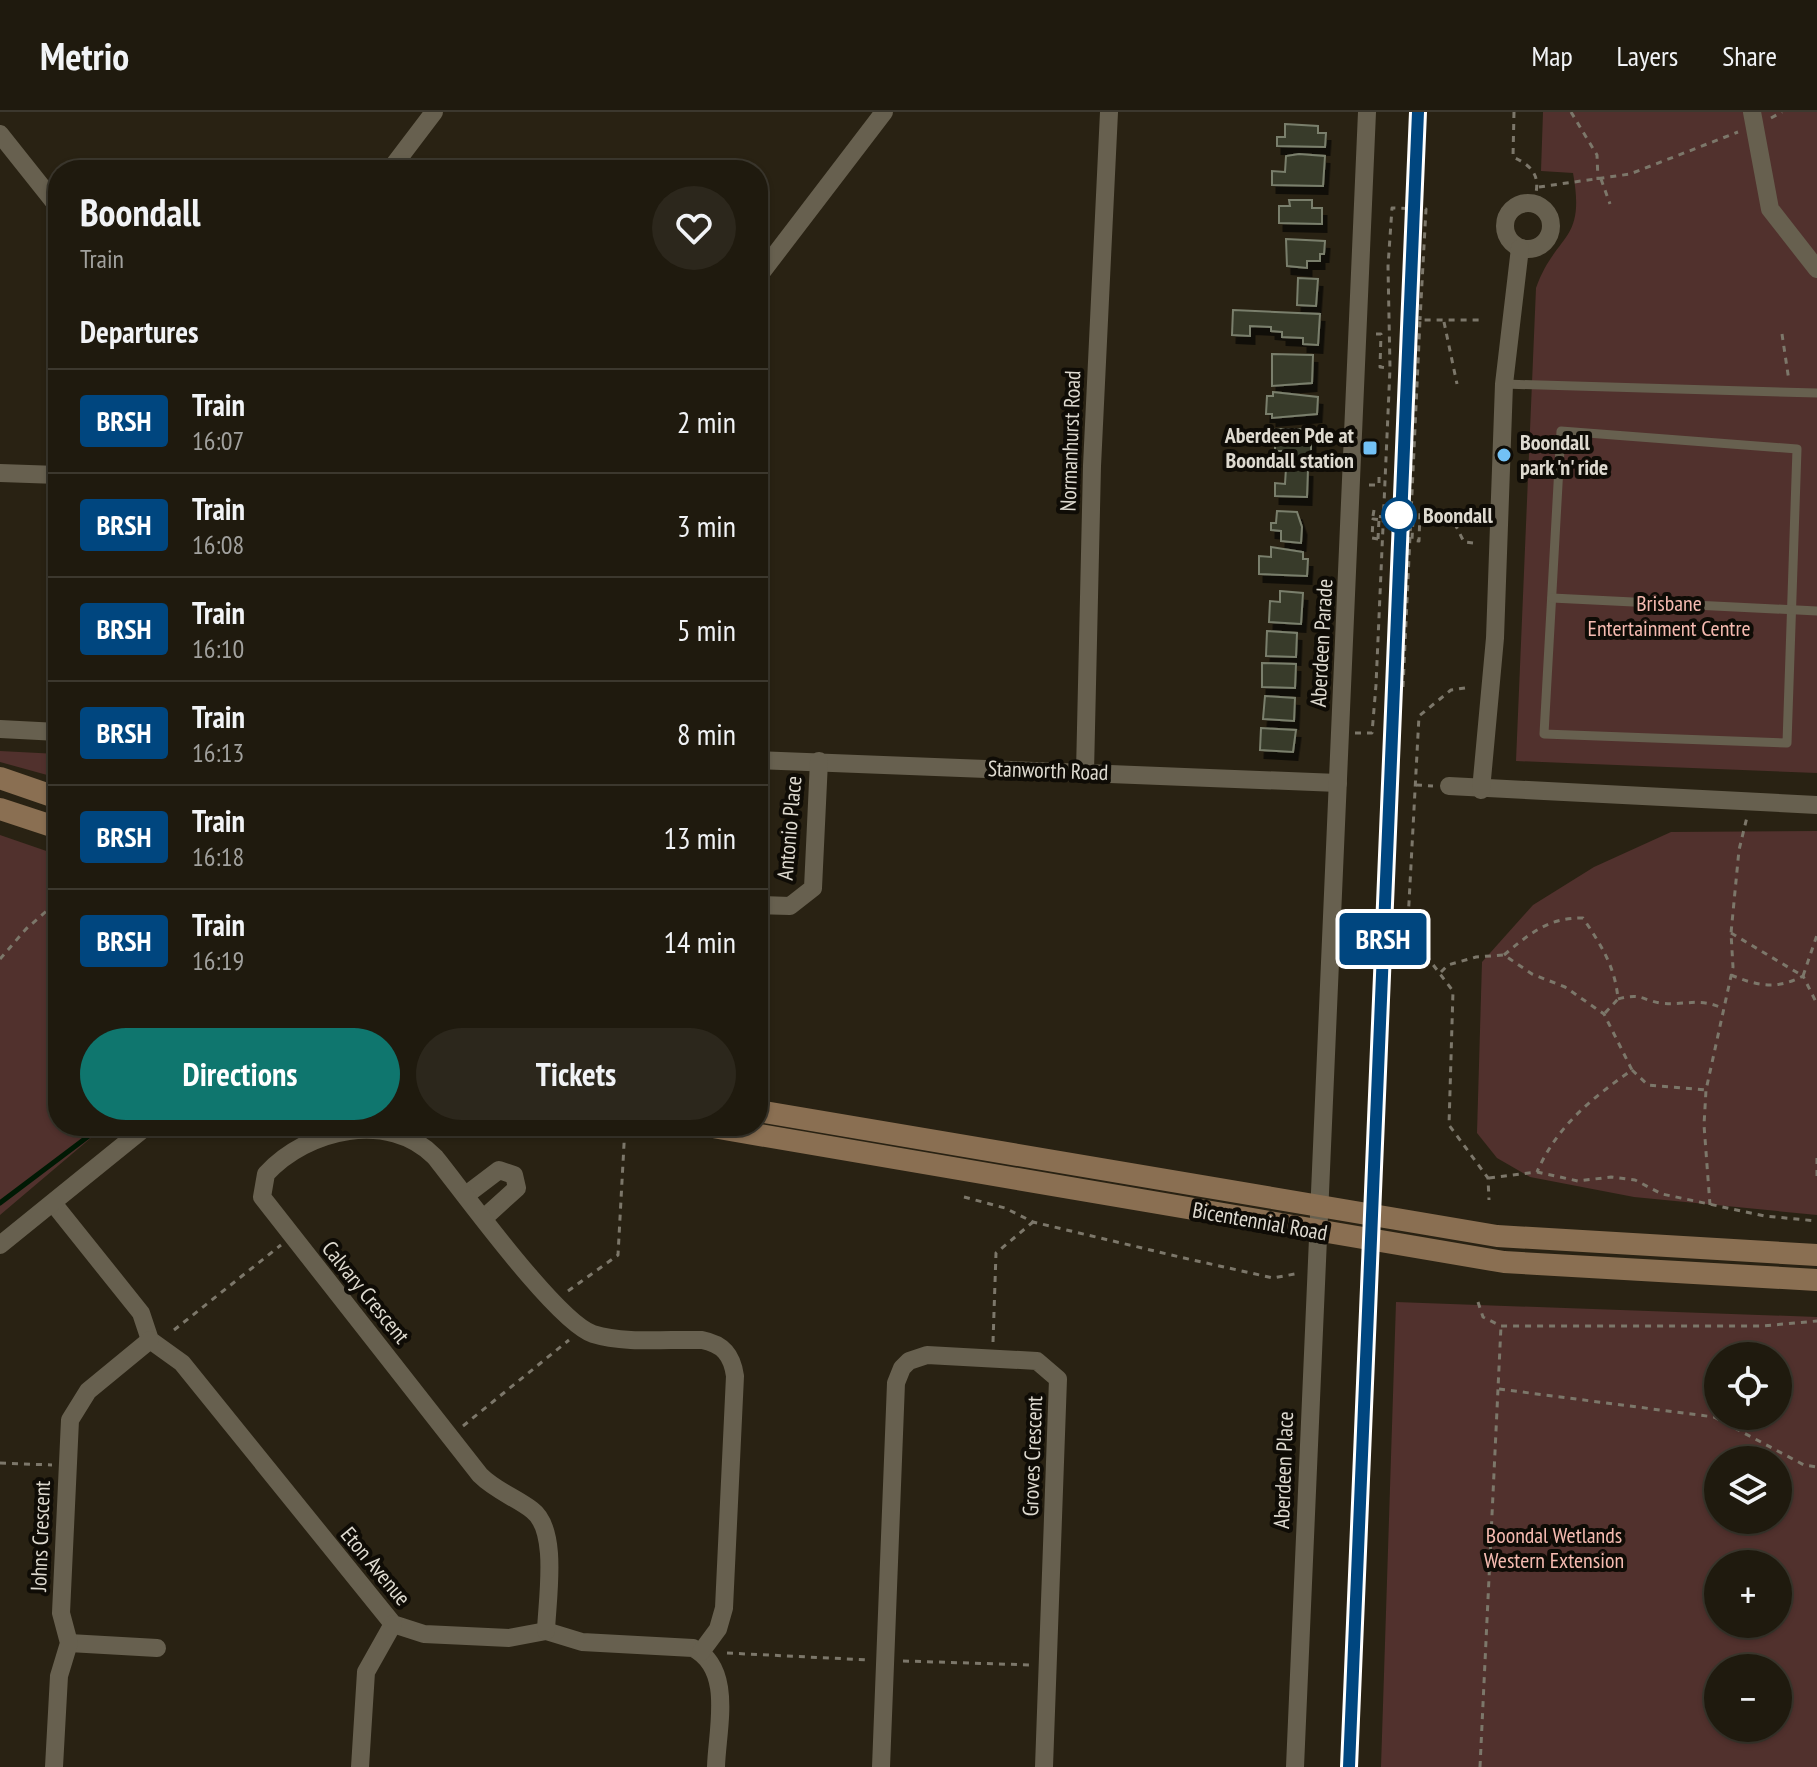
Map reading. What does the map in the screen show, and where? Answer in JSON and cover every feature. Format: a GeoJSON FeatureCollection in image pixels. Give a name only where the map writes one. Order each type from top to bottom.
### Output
{"type":"FeatureCollection","features":[{"type":"Feature","properties":{"kind":"main road"},"geometry":{"type":"LineString","coordinates":[[0,778],[48,795]]}},
{"type":"Feature","properties":{"kind":"main road"},"geometry":{"type":"LineString","coordinates":[[0,809],[48,825]]}},
{"type":"Feature","properties":{"kind":"main road","name":"Bicentennial Road"},"geometry":{"type":"LineString","coordinates":[[768,1113],[1497,1236],[1817,1255]]}},
{"type":"Feature","properties":{"kind":"main road","name":"Bicentennial Road"},"geometry":{"type":"LineString","coordinates":[[765,1136],[1504,1262],[1817,1280]]}},
{"type":"Feature","properties":{"kind":"street"},"geometry":{"type":"LineString","coordinates":[[398,160],[434,112]]}},
{"type":"Feature","properties":{"kind":"street"},"geometry":{"type":"LineString","coordinates":[[768,264],[884,112]]}},
{"type":"Feature","properties":{"kind":"street","name":"Normanhurst Road"},"geometry":{"type":"LineString","coordinates":[[1085,772],[1092,466],[1109,112]]}},
{"type":"Feature","properties":{"kind":"street","name":"Aberdeen Parade"},"geometry":{"type":"LineString","coordinates":[[1320,1176],[1367,112]]}},
{"type":"Feature","properties":{"kind":"street"},"geometry":{"type":"LineString","coordinates":[[1753,120],[1770,209],[1817,268]]}},
{"type":"Feature","properties":{"kind":"street"},"geometry":{"type":"LineString","coordinates":[[0,134],[48,194]]}},
{"type":"Feature","properties":{"kind":"street"},"geometry":{"type":"LineString","coordinates":[[1481,790],[1495,638],[1504,384],[1520,248],[1505,231],[1507,216],[1518,205],[1536,196],[1546,212],[1550,233],[1541,245],[1520,248]]}},
{"type":"Feature","properties":{"kind":"street"},"geometry":{"type":"LineString","coordinates":[[0,473],[48,475]]}},
{"type":"Feature","properties":{"kind":"street"},"geometry":{"type":"LineString","coordinates":[[0,729],[48,731]]}},
{"type":"Feature","properties":{"kind":"street","name":"Stanworth Road"},"geometry":{"type":"LineString","coordinates":[[768,760],[1338,783]]}},
{"type":"Feature","properties":{"kind":"street","name":"Antonio Place"},"geometry":{"type":"LineString","coordinates":[[768,905],[790,906],[813,888],[819,761]]}},
{"type":"Feature","properties":{"kind":"street"},"geometry":{"type":"LineString","coordinates":[[1449,786],[1817,805]]}},
{"type":"Feature","properties":{"kind":"street"},"geometry":{"type":"LineString","coordinates":[[0,1245],[135,1136]]}},
{"type":"Feature","properties":{"kind":"street","name":"Calvary Crescent"},"geometry":{"type":"LineString","coordinates":[[321,1136],[290,1151],[263,1180],[262,1197],[493,1487],[531,1509],[544,1525],[549,1545],[546,1631]]}},
{"type":"Feature","properties":{"kind":"street","name":"Calvary Crescent"},"geometry":{"type":"LineString","coordinates":[[406,1136],[424,1146],[553,1303],[577,1327],[609,1337],[714,1342],[722,1347],[733,1364],[724,1608],[718,1629],[701,1652]]}},
{"type":"Feature","properties":{"kind":"street"},"geometry":{"type":"LineString","coordinates":[[466,1195],[499,1170],[514,1175],[517,1188],[484,1218]]}},
{"type":"Feature","properties":{"kind":"street","name":"Aberdeen Place"},"geometry":{"type":"LineString","coordinates":[[1295,1767],[1320,1176]]}},
{"type":"Feature","properties":{"kind":"street","name":"Eton Avenue"},"geometry":{"type":"LineString","coordinates":[[53,1203],[141,1313],[150,1340],[182,1363],[393,1624],[424,1634],[509,1638],[546,1631],[582,1642],[684,1645],[701,1652]]}},
{"type":"Feature","properties":{"kind":"street","name":"Johns Crescent"},"geometry":{"type":"LineString","coordinates":[[54,1767],[59,1676],[69,1643],[61,1613],[67,1466],[73,1410],[88,1391],[150,1340]]}},
{"type":"Feature","properties":{"kind":"street","name":"Groves Crescent"},"geometry":{"type":"LineString","coordinates":[[881,1767],[898,1375],[917,1357],[992,1357],[1037,1361],[1058,1379],[1044,1767]]}},
{"type":"Feature","properties":{"kind":"street"},"geometry":{"type":"LineString","coordinates":[[360,1767],[366,1672],[393,1624]]}},
{"type":"Feature","properties":{"kind":"street"},"geometry":{"type":"LineString","coordinates":[[69,1643],[157,1648]]}},
{"type":"Feature","properties":{"kind":"street"},"geometry":{"type":"LineString","coordinates":[[701,1652],[713,1663],[719,1680],[716,1767]]}},
{"type":"Feature","properties":{"kind":"lane"},"geometry":{"type":"LineString","coordinates":[[1817,252],[1817,268]]}},
{"type":"Feature","properties":{"kind":"lane"},"geometry":{"type":"LineString","coordinates":[[1504,384],[1817,393]]}},
{"type":"Feature","properties":{"kind":"lane"},"geometry":{"type":"LineString","coordinates":[[1561,431],[1797,449],[1789,610],[1787,743],[1544,734],[1561,431]]}},
{"type":"Feature","properties":{"kind":"lane"},"geometry":{"type":"LineString","coordinates":[[1552,598],[1817,611]]}},
{"type":"Feature","properties":{"kind":"path"},"geometry":{"type":"LineString","coordinates":[[1514,112],[1513,157],[1533,168],[1536,196],[1630,174],[1753,120],[1782,112]]}},
{"type":"Feature","properties":{"kind":"path"},"geometry":{"type":"LineString","coordinates":[[1571,112],[1597,155],[1599,180],[1610,204]]}},
{"type":"Feature","properties":{"kind":"path"},"geometry":{"type":"LineString","coordinates":[[1341,734],[1372,733],[1390,368],[1388,266],[1392,208],[1426,209],[1403,687]]}},
{"type":"Feature","properties":{"kind":"path"},"geometry":{"type":"LineString","coordinates":[[1420,320],[1482,320]]}},
{"type":"Feature","properties":{"kind":"path"},"geometry":{"type":"LineString","coordinates":[[1444,320],[1457,384]]}},
{"type":"Feature","properties":{"kind":"path"},"geometry":{"type":"LineString","coordinates":[[1376,334],[1381,334],[1380,367],[1390,368]]}},
{"type":"Feature","properties":{"kind":"path"},"geometry":{"type":"LineString","coordinates":[[1782,334],[1789,381]]}},
{"type":"Feature","properties":{"kind":"path"},"geometry":{"type":"LineString","coordinates":[[1369,485],[1379,485],[1379,475],[1385,475]]}},
{"type":"Feature","properties":{"kind":"path"},"geometry":{"type":"LineString","coordinates":[[1374,510],[1373,516],[1382,518]]}},
{"type":"Feature","properties":{"kind":"path"},"geometry":{"type":"LineString","coordinates":[[1411,518],[1412,540],[1419,541],[1420,514]]}},
{"type":"Feature","properties":{"kind":"path"},"geometry":{"type":"LineString","coordinates":[[1378,539],[1372,538],[1373,519],[1411,518],[1420,514],[1452,518],[1464,542],[1473,543]]}},
{"type":"Feature","properties":{"kind":"path"},"geometry":{"type":"LineString","coordinates":[[1465,688],[1451,690],[1419,716],[1408,921],[1415,941],[1453,991],[1449,1125],[1488,1178],[1489,1200]]}},
{"type":"Feature","properties":{"kind":"path"},"geometry":{"type":"LineString","coordinates":[[1710,1205],[1704,1125],[1706,1090],[1731,975],[1731,933],[1739,850],[1750,802]]}},
{"type":"Feature","properties":{"kind":"path"},"geometry":{"type":"LineString","coordinates":[[0,959],[20,935],[48,910]]}},
{"type":"Feature","properties":{"kind":"path"},"geometry":{"type":"LineString","coordinates":[[1441,972],[1448,965],[1476,957],[1504,955],[1535,930],[1562,917],[1583,918],[1606,953],[1616,977],[1618,999]]}},
{"type":"Feature","properties":{"kind":"path"},"geometry":{"type":"LineString","coordinates":[[1731,933],[1803,976],[1817,1004]]}},
{"type":"Feature","properties":{"kind":"path"},"geometry":{"type":"LineString","coordinates":[[1731,975],[1759,986],[1785,985],[1803,976],[1817,935]]}},
{"type":"Feature","properties":{"kind":"path"},"geometry":{"type":"LineString","coordinates":[[1504,955],[1532,974],[1565,987],[1604,1014],[1632,1070],[1648,1085],[1706,1090]]}},
{"type":"Feature","properties":{"kind":"path"},"geometry":{"type":"LineString","coordinates":[[1604,1014],[1618,999],[1638,994],[1660,1003],[1706,1001],[1723,1009]]}},
{"type":"Feature","properties":{"kind":"path"},"geometry":{"type":"LineString","coordinates":[[1537,1172],[1564,1128],[1580,1110],[1632,1070]]}},
{"type":"Feature","properties":{"kind":"path"},"geometry":{"type":"LineString","coordinates":[[553,1303],[618,1255],[624,1136]]}},
{"type":"Feature","properties":{"kind":"path"},"geometry":{"type":"LineString","coordinates":[[1817,1158],[1817,1180]]}},
{"type":"Feature","properties":{"kind":"path"},"geometry":{"type":"LineString","coordinates":[[1488,1178],[1537,1172],[1578,1181],[1611,1177],[1635,1180],[1662,1194],[1710,1205],[1765,1216],[1817,1221]]}},
{"type":"Feature","properties":{"kind":"path"},"geometry":{"type":"LineString","coordinates":[[964,1197],[1005,1208],[1033,1222],[1273,1278],[1300,1273]]}},
{"type":"Feature","properties":{"kind":"path"},"geometry":{"type":"LineString","coordinates":[[992,1357],[996,1253],[1033,1222]]}},
{"type":"Feature","properties":{"kind":"path"},"geometry":{"type":"LineString","coordinates":[[174,1330],[291,1237]]}},
{"type":"Feature","properties":{"kind":"path"},"geometry":{"type":"LineString","coordinates":[[1478,1302],[1483,1317],[1501,1326],[1762,1326],[1817,1321]]}},
{"type":"Feature","properties":{"kind":"path"},"geometry":{"type":"LineString","coordinates":[[1480,1767],[1501,1326]]}},
{"type":"Feature","properties":{"kind":"path"},"geometry":{"type":"LineString","coordinates":[[450,1436],[560,1348],[577,1327]]}},
{"type":"Feature","properties":{"kind":"path"},"geometry":{"type":"LineString","coordinates":[[1497,1389],[1714,1417],[1804,1465],[1817,1467]]}},
{"type":"Feature","properties":{"kind":"path"},"geometry":{"type":"LineString","coordinates":[[0,1463],[67,1466]]}},
{"type":"Feature","properties":{"kind":"path"},"geometry":{"type":"LineString","coordinates":[[727,1653],[877,1660]]}},
{"type":"Feature","properties":{"kind":"path"},"geometry":{"type":"LineString","coordinates":[[893,1661],[1047,1666]]}},
{"type":"Feature","properties":{"kind":"green space","name":"Brisbane Entertainment Centre"},"geometry":{"type":"Polygon","coordinates":[[[1543,112],[1817,112],[1817,773],[1516,761],[1536,288],[1552,256],[1567,236],[1576,213],[1573,173],[1541,171],[1543,112]]]}},
{"type":"Feature","properties":{"kind":"green space"},"geometry":{"type":"Polygon","coordinates":[[[0,751],[48,753],[48,775],[0,762],[0,751]]]}},
{"type":"Feature","properties":{"kind":"green space"},"geometry":{"type":"Polygon","coordinates":[[[1817,831],[1817,1215],[1634,1197],[1530,1177],[1497,1158],[1477,1133],[1482,962],[1533,905],[1594,867],[1671,832],[1817,831]]]}},
{"type":"Feature","properties":{"kind":"green space"},"geometry":{"type":"Polygon","coordinates":[[[0,835],[48,852],[48,1136],[93,1136],[0,1215],[0,835]]]}},
{"type":"Feature","properties":{"kind":"green space","name":"Boondal Wetlands Western Extension"},"geometry":{"type":"Polygon","coordinates":[[[1396,1302],[1817,1317],[1817,1767],[1381,1767],[1396,1302]]]}},
{"type":"Feature","properties":{"kind":"building"},"geometry":{"type":"Polygon","coordinates":[[[1285,124],[1318,126],[1318,133],[1326,133],[1325,147],[1277,146],[1277,137],[1285,137],[1285,124]]]}},
{"type":"Feature","properties":{"kind":"building"},"geometry":{"type":"Polygon","coordinates":[[[1286,156],[1325,156],[1323,186],[1272,185],[1272,171],[1285,172],[1286,156]]]}},
{"type":"Feature","properties":{"kind":"building"},"geometry":{"type":"Polygon","coordinates":[[[1289,200],[1312,200],[1312,208],[1322,208],[1322,224],[1279,223],[1279,206],[1290,206],[1289,200]]]}},
{"type":"Feature","properties":{"kind":"building"},"geometry":{"type":"Polygon","coordinates":[[[1286,239],[1325,241],[1324,254],[1320,254],[1320,261],[1307,261],[1307,268],[1287,266],[1286,239]]]}},
{"type":"Feature","properties":{"kind":"building"},"geometry":{"type":"Polygon","coordinates":[[[1298,278],[1318,279],[1316,306],[1297,305],[1298,278]]]}},
{"type":"Feature","properties":{"kind":"building"},"geometry":{"type":"Polygon","coordinates":[[[1233,310],[1320,314],[1318,345],[1303,344],[1303,338],[1282,337],[1282,332],[1271,331],[1271,327],[1250,326],[1250,336],[1232,335],[1233,310]]]}},
{"type":"Feature","properties":{"kind":"building"},"geometry":{"type":"Polygon","coordinates":[[[1272,354],[1313,355],[1312,383],[1272,386],[1272,354]]]}},
{"type":"Feature","properties":{"kind":"building"},"geometry":{"type":"Polygon","coordinates":[[[1273,392],[1318,397],[1317,414],[1272,418],[1272,414],[1266,414],[1267,396],[1273,396],[1273,392]]]}},
{"type":"Feature","properties":{"kind":"building"},"geometry":{"type":"Polygon","coordinates":[[[1275,429],[1311,429],[1311,460],[1283,459],[1283,451],[1275,451],[1275,429]]]}},
{"type":"Feature","properties":{"kind":"building"},"geometry":{"type":"Polygon","coordinates":[[[1286,468],[1308,469],[1307,497],[1275,496],[1275,483],[1285,484],[1286,468]]]}},
{"type":"Feature","properties":{"kind":"building"},"geometry":{"type":"Polygon","coordinates":[[[1277,511],[1297,512],[1302,527],[1301,543],[1281,541],[1281,531],[1271,530],[1271,523],[1276,523],[1277,511]]]}},
{"type":"Feature","properties":{"kind":"building"},"geometry":{"type":"Polygon","coordinates":[[[1271,547],[1303,552],[1303,559],[1308,559],[1307,576],[1259,574],[1259,556],[1271,557],[1271,547]]]}},
{"type":"Feature","properties":{"kind":"building"},"geometry":{"type":"Polygon","coordinates":[[[1280,591],[1303,593],[1301,624],[1269,622],[1270,601],[1280,602],[1280,591]]]}},
{"type":"Feature","properties":{"kind":"building"},"geometry":{"type":"Polygon","coordinates":[[[1267,631],[1297,633],[1296,657],[1266,656],[1267,631]]]}},
{"type":"Feature","properties":{"kind":"building"},"geometry":{"type":"Polygon","coordinates":[[[1262,663],[1296,664],[1295,688],[1262,687],[1262,663]]]}},
{"type":"Feature","properties":{"kind":"building"},"geometry":{"type":"Polygon","coordinates":[[[1265,696],[1295,698],[1294,721],[1263,719],[1265,696]]]}},
{"type":"Feature","properties":{"kind":"building"},"geometry":{"type":"Polygon","coordinates":[[[1261,728],[1296,730],[1293,752],[1260,750],[1261,728]]]}},
{"type":"Feature","properties":{"kind":"waterway"},"geometry":{"type":"LineString","coordinates":[[0,1203],[89,1136]]}},
{"type":"Feature","properties":{"kind":"railway"},"geometry":{"type":"LineString","coordinates":[[1349,1767],[1418,112]]}},
{"type":"Feature","properties":{"kind":"train","name":"BRSH"},"geometry":{"type":"LineString","coordinates":[[1349,1767],[1418,112]]}},
{"type":"Feature","properties":{"kind":"place","name":"Aberdeen Pde at Boondall station"},"geometry":{"type":"Point","coordinates":[1370,448]}},
{"type":"Feature","properties":{"kind":"place","name":"Boondall park 'n' ride"},"geometry":{"type":"Point","coordinates":[1504,455]}},
{"type":"Feature","properties":{"kind":"place","name":"Boondall"},"geometry":{"type":"Point","coordinates":[1399,515]}}]}
